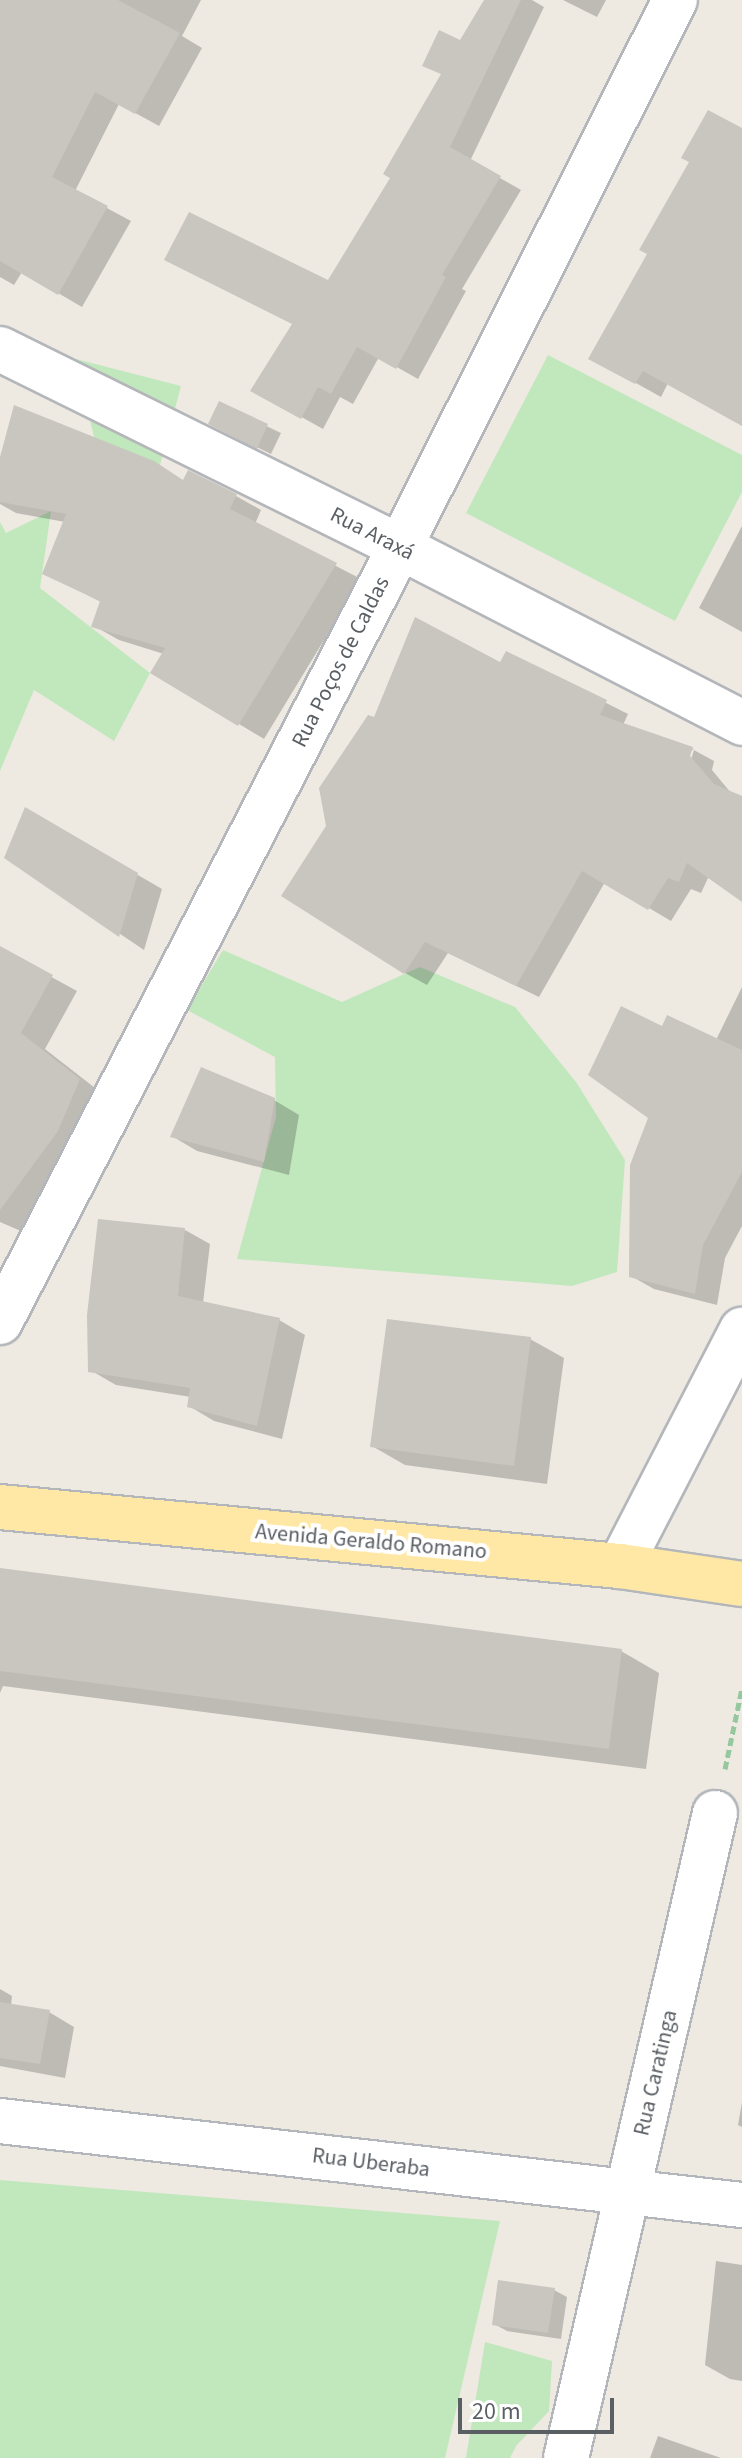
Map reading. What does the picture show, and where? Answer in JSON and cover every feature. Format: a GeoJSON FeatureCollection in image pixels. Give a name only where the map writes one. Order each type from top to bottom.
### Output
{"type":"FeatureCollection","features":[{"type":"Feature","properties":{"kind":"main road","name":"Avenida Geraldo Romano"},"geometry":{"type":"LineString","coordinates":[[0,1507],[620,1566],[742,1584]]}},
{"type":"Feature","properties":{"kind":"street","name":"Rua Poços de Caldas"},"geometry":{"type":"LineString","coordinates":[[0,1322],[400,547],[675,0]]}},
{"type":"Feature","properties":{"kind":"street","name":"Rua Araxá"},"geometry":{"type":"LineString","coordinates":[[0,349],[400,547],[742,723]]}},
{"type":"Feature","properties":{"kind":"street"},"geometry":{"type":"LineString","coordinates":[[620,1566],[742,1330]]}},
{"type":"Feature","properties":{"kind":"street","name":"Rua Caratinga"},"geometry":{"type":"LineString","coordinates":[[566,2458],[715,1813]]}},
{"type":"Feature","properties":{"kind":"street","name":"Rua Uberaba"},"geometry":{"type":"LineString","coordinates":[[0,2121],[742,2205]]}},
{"type":"Feature","properties":{"kind":"path"},"geometry":{"type":"LineString","coordinates":[[715,1813],[742,1688]]}},
{"type":"Feature","properties":{"kind":"green space"},"geometry":{"type":"Polygon","coordinates":[[[548,355],[742,455],[742,492],[675,621],[466,513],[548,355]]]}},
{"type":"Feature","properties":{"kind":"green space"},"geometry":{"type":"Polygon","coordinates":[[[76,359],[181,386],[160,465],[91,484],[94,437],[76,359]]]}},
{"type":"Feature","properties":{"kind":"green space"},"geometry":{"type":"Polygon","coordinates":[[[51,511],[40,588],[150,673],[114,741],[34,690],[0,771],[0,522],[6,533],[51,511]]]}},
{"type":"Feature","properties":{"kind":"green space"},"geometry":{"type":"Polygon","coordinates":[[[223,950],[342,1002],[420,967],[515,1007],[576,1082],[625,1160],[617,1272],[572,1286],[237,1259],[276,1117],[275,1057],[187,1010],[223,950]]]}},
{"type":"Feature","properties":{"kind":"green space"},"geometry":{"type":"Polygon","coordinates":[[[0,2180],[500,2221],[445,2458],[0,2458],[0,2180]]]}},
{"type":"Feature","properties":{"kind":"green space"},"geometry":{"type":"Polygon","coordinates":[[[485,2342],[552,2361],[549,2411],[516,2446],[510,2458],[466,2458],[485,2342]]]}},
{"type":"Feature","properties":{"kind":"building"},"geometry":{"type":"Polygon","coordinates":[[[0,0],[118,0],[180,33],[135,114],[95,92],[52,177],[108,206],[58,295],[0,261],[0,0]]]}},
{"type":"Feature","properties":{"kind":"building"},"geometry":{"type":"Polygon","coordinates":[[[484,0],[521,0],[450,147],[501,176],[442,275],[446,277],[396,369],[357,347],[331,394],[318,387],[301,419],[250,391],[292,324],[164,260],[189,212],[328,280],[390,178],[383,174],[441,74],[422,66],[439,30],[460,40],[484,0]]]}},
{"type":"Feature","properties":{"kind":"building"},"geometry":{"type":"Polygon","coordinates":[[[708,110],[742,128],[742,426],[643,371],[635,384],[588,359],[647,254],[639,250],[689,162],[681,158],[708,110]]]}},
{"type":"Feature","properties":{"kind":"building"},"geometry":{"type":"Polygon","coordinates":[[[219,401],[268,424],[257,449],[208,424],[219,401]]]}},
{"type":"Feature","properties":{"kind":"building"},"geometry":{"type":"Polygon","coordinates":[[[14,405],[154,461],[183,480],[188,470],[237,494],[230,509],[337,563],[238,726],[150,673],[165,648],[91,627],[100,601],[42,574],[66,514],[0,502],[0,457],[14,405]]]}},
{"type":"Feature","properties":{"kind":"building"},"geometry":{"type":"Polygon","coordinates":[[[415,617],[500,662],[506,651],[607,700],[600,715],[693,747],[690,756],[714,784],[742,796],[742,902],[687,863],[679,882],[668,878],[648,910],[582,871],[516,986],[425,942],[404,974],[281,896],[326,826],[319,788],[368,715],[374,717],[415,617]]]}},
{"type":"Feature","properties":{"kind":"building"},"geometry":{"type":"Polygon","coordinates":[[[25,807],[138,873],[119,937],[4,858],[25,807]]]}},
{"type":"Feature","properties":{"kind":"building"},"geometry":{"type":"Polygon","coordinates":[[[0,946],[53,975],[21,1033],[80,1079],[58,1131],[0,1210],[0,946]]]}},
{"type":"Feature","properties":{"kind":"building"},"geometry":{"type":"Polygon","coordinates":[[[621,1006],[662,1026],[667,1015],[742,1050],[742,1172],[703,1245],[695,1294],[629,1277],[630,1165],[648,1118],[588,1075],[621,1006]]]}},
{"type":"Feature","properties":{"kind":"building"},"geometry":{"type":"Polygon","coordinates":[[[201,1067],[275,1098],[264,1162],[170,1137],[201,1067]]]}},
{"type":"Feature","properties":{"kind":"building"},"geometry":{"type":"Polygon","coordinates":[[[98,1219],[185,1228],[178,1296],[280,1318],[257,1426],[187,1407],[190,1388],[88,1372],[87,1315],[98,1219]]]}},
{"type":"Feature","properties":{"kind":"building"},"geometry":{"type":"Polygon","coordinates":[[[387,1319],[531,1337],[514,1466],[370,1447],[387,1319]]]}},
{"type":"Feature","properties":{"kind":"building"},"geometry":{"type":"Polygon","coordinates":[[[0,1568],[622,1649],[609,1749],[0,1671],[0,1568]]]}},
{"type":"Feature","properties":{"kind":"building"},"geometry":{"type":"Polygon","coordinates":[[[0,2002],[50,2010],[40,2064],[0,2058],[0,2002]]]}},
{"type":"Feature","properties":{"kind":"building"},"geometry":{"type":"Polygon","coordinates":[[[498,2280],[555,2288],[548,2333],[492,2325],[498,2280]]]}}]}
